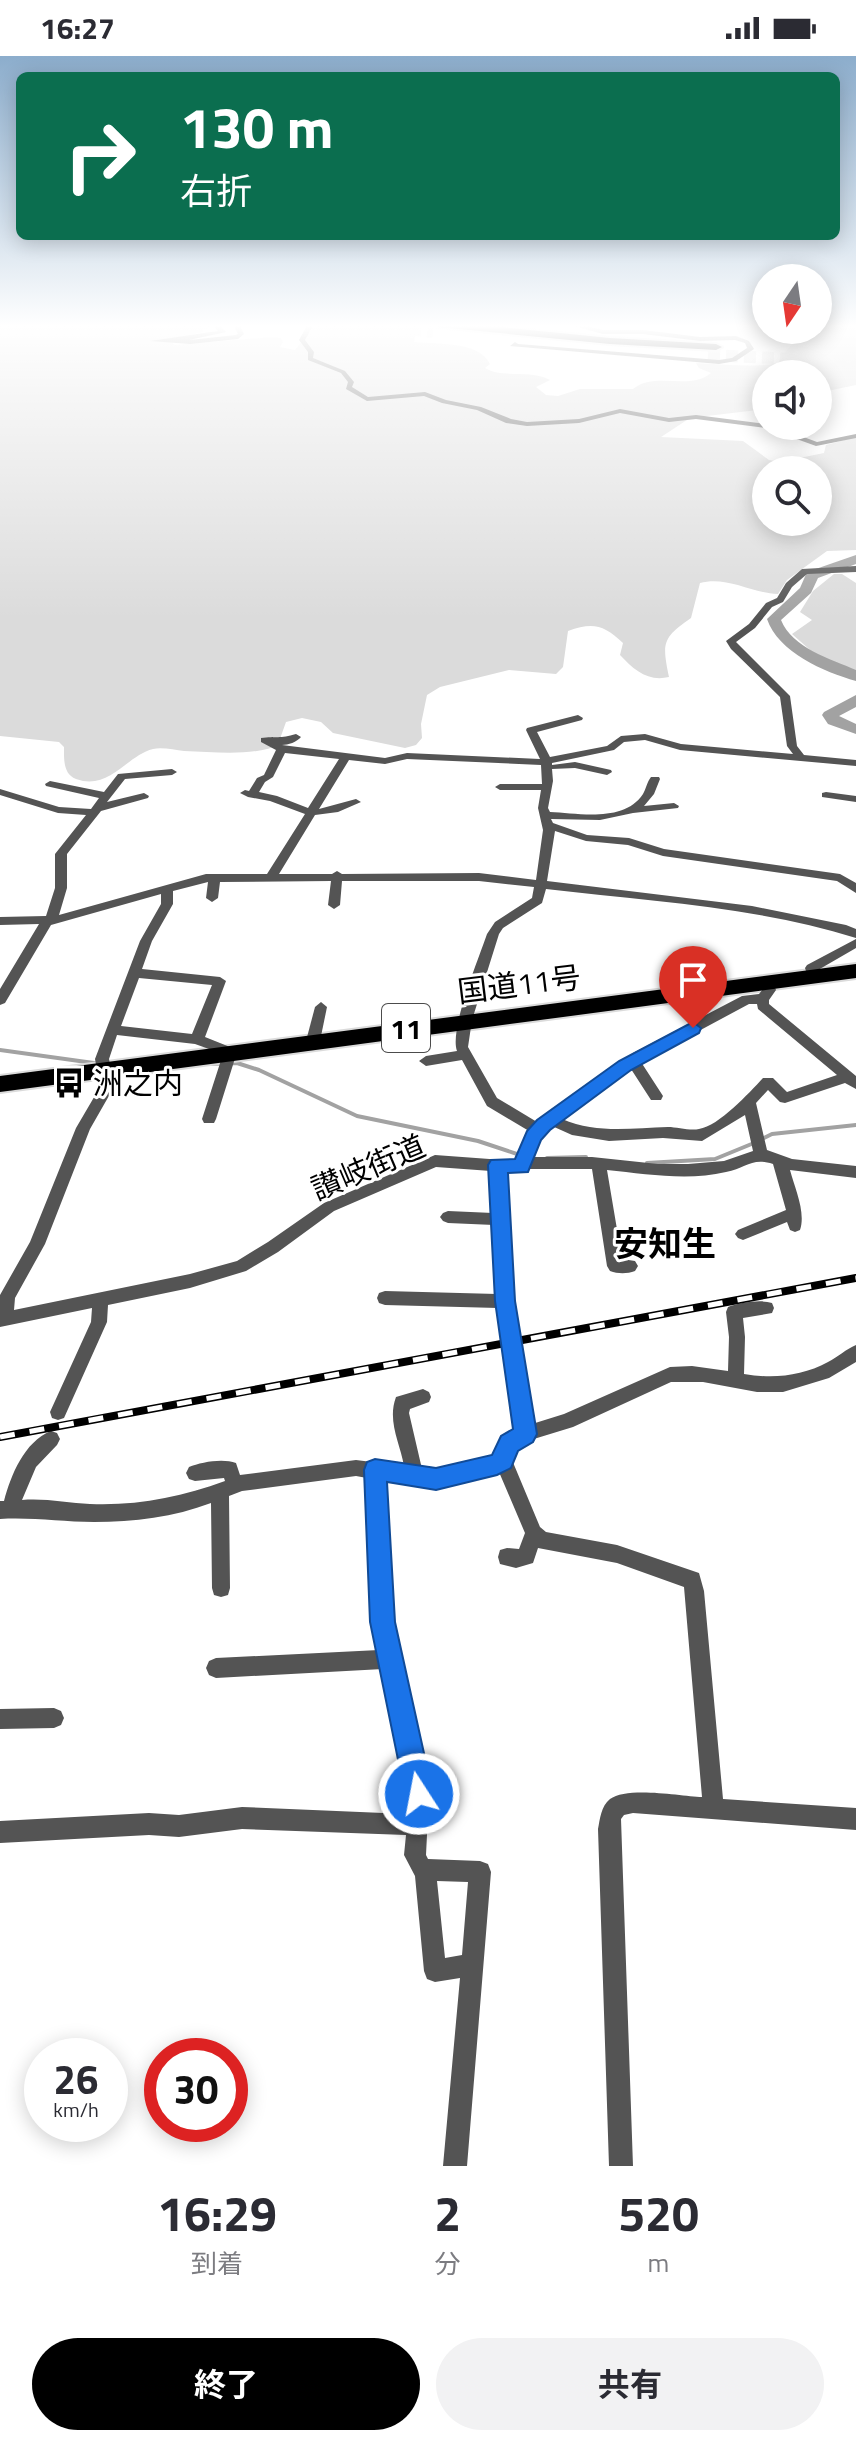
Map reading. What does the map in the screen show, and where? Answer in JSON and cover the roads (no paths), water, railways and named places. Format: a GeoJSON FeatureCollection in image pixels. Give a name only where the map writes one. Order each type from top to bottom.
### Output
{"type":"FeatureCollection","features":[{"type":"Feature","properties":{"kind":"highway","name":"国道11号"},"geometry":{"type":"LineString","coordinates":[[0,1084],[465,1020],[765,991],[813,977],[856,971]]}},
{"type":"Feature","properties":{"kind":"street"},"geometry":{"type":"LineString","coordinates":[[518,422],[554,422]]}},
{"type":"Feature","properties":{"kind":"street"},"geometry":{"type":"LineString","coordinates":[[805,440],[816,444],[856,436]]}},
{"type":"Feature","properties":{"kind":"street"},"geometry":{"type":"LineString","coordinates":[[801,758],[792,746],[785,696],[731,641],[752,626],[769,605],[780,600],[789,585],[803,572],[827,568],[856,569]]}},
{"type":"Feature","properties":{"kind":"street"},"geometry":{"type":"LineString","coordinates":[[578,718],[531,730],[546,764],[547,787],[543,808],[547,820],[538,900],[499,925],[493,934],[460,1040],[464,1055],[492,1102],[545,1125],[607,1138],[667,1131],[702,1135],[737,1114],[768,1082],[785,1098],[851,1081]]}},
{"type":"Feature","properties":{"kind":"street"},"geometry":{"type":"LineString","coordinates":[[296,737],[286,742],[264,742],[282,749],[345,758],[385,761],[407,756],[482,760],[588,767],[607,772]]}},
{"type":"Feature","properties":{"kind":"street"},"geometry":{"type":"LineString","coordinates":[[546,764],[610,748],[621,739],[645,737],[680,747],[856,763]]}},
{"type":"Feature","properties":{"kind":"street"},"geometry":{"type":"LineString","coordinates":[[282,749],[268,777],[261,780],[249,794],[275,798],[290,808],[321,814],[356,802]]}},
{"type":"Feature","properties":{"kind":"street"},"geometry":{"type":"LineString","coordinates":[[586,753],[588,767]]}},
{"type":"Feature","properties":{"kind":"street"},"geometry":{"type":"LineString","coordinates":[[272,876],[345,758]]}},
{"type":"Feature","properties":{"kind":"street"},"geometry":{"type":"LineString","coordinates":[[448,768],[451,763],[482,760]]}},
{"type":"Feature","properties":{"kind":"street"},"geometry":{"type":"LineString","coordinates":[[0,1000],[49,921],[61,888],[61,854],[93,810],[110,794],[122,776],[155,767],[172,772]]}},
{"type":"Feature","properties":{"kind":"street"},"geometry":{"type":"LineString","coordinates":[[547,820],[626,814],[647,796],[655,779]]}},
{"type":"Feature","properties":{"kind":"street"},"geometry":{"type":"LineString","coordinates":[[50,784],[105,796]]}},
{"type":"Feature","properties":{"kind":"street"},"geometry":{"type":"LineString","coordinates":[[500,787],[547,787]]}},
{"type":"Feature","properties":{"kind":"street"},"geometry":{"type":"LineString","coordinates":[[0,792],[58,810],[93,810],[144,796]]}},
{"type":"Feature","properties":{"kind":"street"},"geometry":{"type":"LineString","coordinates":[[826,795],[856,799]]}},
{"type":"Feature","properties":{"kind":"street"},"geometry":{"type":"LineString","coordinates":[[632,810],[674,806]]}},
{"type":"Feature","properties":{"kind":"street"},"geometry":{"type":"LineString","coordinates":[[547,820],[586,838],[629,842],[674,854],[840,878],[856,889]]}},
{"type":"Feature","properties":{"kind":"street"},"geometry":{"type":"LineString","coordinates":[[334,905],[337,875]]}},
{"type":"Feature","properties":{"kind":"street"},"geometry":{"type":"LineString","coordinates":[[0,921],[49,921],[215,877],[479,877],[752,910],[842,928],[856,934]]}},
{"type":"Feature","properties":{"kind":"street"},"geometry":{"type":"LineString","coordinates":[[212,898],[215,877]]}},
{"type":"Feature","properties":{"kind":"street"},"geometry":{"type":"LineString","coordinates":[[3,1319],[7,1297],[37,1244],[83,1128],[107,1087],[102,1059],[146,941],[167,904],[167,888]]}},
{"type":"Feature","properties":{"kind":"street"},"geometry":{"type":"LineString","coordinates":[[813,977],[811,968],[856,943]]}},
{"type":"Feature","properties":{"kind":"street"},"geometry":{"type":"LineString","coordinates":[[135,973],[220,981],[197,1039]]}},
{"type":"Feature","properties":{"kind":"street"},"geometry":{"type":"LineString","coordinates":[[524,1163],[533,1136],[631,1062],[765,991]]}},
{"type":"Feature","properties":{"kind":"street"},"geometry":{"type":"LineString","coordinates":[[765,991],[763,1006],[851,1081]]}},
{"type":"Feature","properties":{"kind":"street"},"geometry":{"type":"LineString","coordinates":[[313,1041],[321,1007]]}},
{"type":"Feature","properties":{"kind":"street"},"geometry":{"type":"LineString","coordinates":[[112,1030],[197,1039],[264,1060]]}},
{"type":"Feature","properties":{"kind":"street"},"geometry":{"type":"LineString","coordinates":[[209,1119],[235,1052]]}},
{"type":"Feature","properties":{"kind":"street"},"geometry":{"type":"LineString","coordinates":[[426,1061],[464,1055]]}},
{"type":"Feature","properties":{"kind":"street"},"geometry":{"type":"LineString","coordinates":[[631,1062],[638,1067],[656,1096]]}},
{"type":"Feature","properties":{"kind":"street"},"geometry":{"type":"LineString","coordinates":[[749,1102],[761,1154],[780,1162],[856,1172]]}},
{"type":"Feature","properties":{"kind":"street","name":"讃岐街道"},"geometry":{"type":"LineString","coordinates":[[3,1319],[190,1281],[241,1266],[329,1207],[425,1165],[443,1161],[521,1167],[524,1163],[599,1164],[688,1170],[725,1167],[761,1154]]}},
{"type":"Feature","properties":{"kind":"street"},"geometry":{"type":"LineString","coordinates":[[743,1234],[794,1219],[780,1162]]}},
{"type":"Feature","properties":{"kind":"street"},"geometry":{"type":"LineString","coordinates":[[599,1164],[615,1266],[630,1266]]}},
{"type":"Feature","properties":{"kind":"street"},"geometry":{"type":"LineString","coordinates":[[498,1165],[505,1301],[525,1434]]}},
{"type":"Feature","properties":{"kind":"street"},"geometry":{"type":"LineString","coordinates":[[448,1217],[499,1219]]}},
{"type":"Feature","properties":{"kind":"street"},"geometry":{"type":"LineString","coordinates":[[385,1298],[505,1301]]}},
{"type":"Feature","properties":{"kind":"street"},"geometry":{"type":"LineString","coordinates":[[58,1412],[99,1322],[100,1300]]}},
{"type":"Feature","properties":{"kind":"street"},"geometry":{"type":"LineString","coordinates":[[736,1379],[734,1312],[766,1308]]}},
{"type":"Feature","properties":{"kind":"street"},"geometry":{"type":"LineString","coordinates":[[51,1439],[43,1444],[19,1478],[5,1510],[94,1513],[158,1509],[227,1488],[356,1468],[436,1479],[497,1464],[503,1460],[509,1444],[525,1434],[567,1421],[670,1375],[687,1371],[758,1385],[793,1381],[841,1365],[856,1352]]}},
{"type":"Feature","properties":{"kind":"street"},"geometry":{"type":"LineString","coordinates":[[413,1475],[414,1464],[401,1425],[400,1410],[402,1403],[423,1397]]}},
{"type":"Feature","properties":{"kind":"street"},"geometry":{"type":"LineString","coordinates":[[503,1460],[534,1533],[542,1540],[617,1554],[692,1580],[713,1809]]}},
{"type":"Feature","properties":{"kind":"street"},"geometry":{"type":"LineString","coordinates":[[195,1473],[230,1469],[221,1588]]}},
{"type":"Feature","properties":{"kind":"street"},"geometry":{"type":"LineString","coordinates":[[375,1470],[381,1605],[419,1794],[415,1855],[420,1867],[425,1870],[480,1872],[455,2166]]}},
{"type":"Feature","properties":{"kind":"street"},"geometry":{"type":"LineString","coordinates":[[507,1557],[516,1559],[526,1556],[534,1533]]}},
{"type":"Feature","properties":{"kind":"street"},"geometry":{"type":"LineString","coordinates":[[216,1668],[391,1659]]}},
{"type":"Feature","properties":{"kind":"street"},"geometry":{"type":"LineString","coordinates":[[0,1719],[54,1718]]}},
{"type":"Feature","properties":{"kind":"street"},"geometry":{"type":"LineString","coordinates":[[621,2166],[611,1815],[618,1806],[633,1803],[856,1819]]}},
{"type":"Feature","properties":{"kind":"street"},"geometry":{"type":"LineString","coordinates":[[0,1832],[149,1824],[179,1826],[242,1818],[416,1825]]}},
{"type":"Feature","properties":{"kind":"street"},"geometry":{"type":"LineString","coordinates":[[425,1870],[435,1971],[472,1965]]}},
{"type":"Feature","properties":{"kind":"waterway"},"geometry":{"type":"LineString","coordinates":[[856,559],[812,575],[806,590],[774,619],[777,629],[795,646],[856,676]]}},
{"type":"Feature","properties":{"kind":"waterway"},"geometry":{"type":"LineString","coordinates":[[856,700],[830,715],[834,721],[856,729]]}},
{"type":"Feature","properties":{"kind":"waterway"},"geometry":{"type":"LineString","coordinates":[[0,1050],[101,1064]]}},
{"type":"Feature","properties":{"kind":"waterway"},"geometry":{"type":"LineString","coordinates":[[208,1064],[237,1063],[259,1070],[357,1116],[478,1141],[523,1156]]}},
{"type":"Feature","properties":{"kind":"waterway"},"geometry":{"type":"LineString","coordinates":[[762,1139],[772,1134],[856,1125]]}},
{"type":"Feature","properties":{"kind":"waterway"},"geometry":{"type":"LineString","coordinates":[[647,1163],[715,1159],[754,1143]]}},
{"type":"Feature","properties":{"kind":"waterway"},"geometry":{"type":"LineString","coordinates":[[547,1158],[586,1157]]}},
{"type":"Feature","properties":{"kind":"railway"},"geometry":{"type":"LineString","coordinates":[[0,1437],[856,1278]]}},
{"type":"Feature","properties":{"kind":"place","name":"洲之内"},"geometry":{"type":"Point","coordinates":[69,1083]}},
{"type":"Feature","properties":{"kind":"district","name":"安知生"},"geometry":{"type":"Point","coordinates":[665,1243]}}]}
